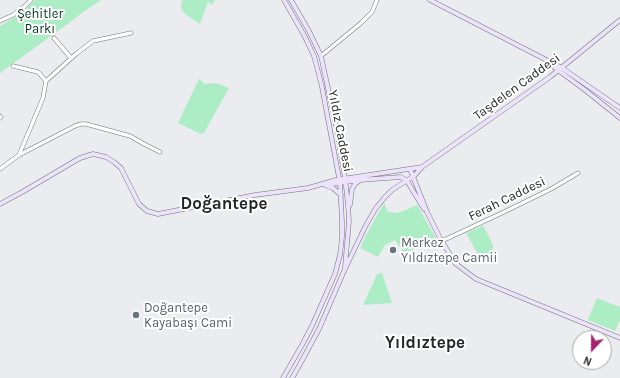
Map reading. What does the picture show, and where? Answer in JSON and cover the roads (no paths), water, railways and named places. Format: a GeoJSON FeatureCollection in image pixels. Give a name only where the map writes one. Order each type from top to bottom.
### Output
{"type":"FeatureCollection","features":[{"type":"Feature","properties":{"kind":"main road","name":"Yıldız Caddesi"},"geometry":{"type":"LineString","coordinates":[[283,378],[312,326],[335,274],[340,255],[342,237],[340,181],[322,87],[314,56],[284,0]]}},
{"type":"Feature","properties":{"kind":"main road","name":"Yıldız Caddesi"},"geometry":{"type":"LineString","coordinates":[[291,0],[310,31],[321,56],[337,130],[346,180],[349,221],[344,271]]}},
{"type":"Feature","properties":{"kind":"main road"},"geometry":{"type":"LineString","coordinates":[[430,0],[546,61],[620,108]]}},
{"type":"Feature","properties":{"kind":"main road","name":"Taşdelen Caddesi"},"geometry":{"type":"LineString","coordinates":[[422,166],[560,70],[620,20]]}},
{"type":"Feature","properties":{"kind":"main road"},"geometry":{"type":"LineString","coordinates":[[560,70],[620,118]]}},
{"type":"Feature","properties":{"kind":"main road"},"geometry":{"type":"LineString","coordinates":[[0,204],[80,158],[94,154],[106,157],[121,168],[139,204],[147,211],[158,214],[256,195],[308,188],[321,185],[329,181],[340,181],[422,166]]}},
{"type":"Feature","properties":{"kind":"main road"},"geometry":{"type":"LineString","coordinates":[[292,378],[319,329],[344,271],[378,204],[406,180],[414,176],[422,166]]}},
{"type":"Feature","properties":{"kind":"main road"},"geometry":{"type":"LineString","coordinates":[[409,169],[414,176],[427,212]]}},
{"type":"Feature","properties":{"kind":"main road"},"geometry":{"type":"LineString","coordinates":[[409,169],[404,173],[404,176],[427,212],[455,263],[476,279],[620,338]]}},
{"type":"Feature","properties":{"kind":"main road"},"geometry":{"type":"LineString","coordinates":[[346,180],[398,176],[406,180]]}},
{"type":"Feature","properties":{"kind":"main road"},"geometry":{"type":"LineString","coordinates":[[349,221],[352,189],[360,180]]}},
{"type":"Feature","properties":{"kind":"main road"},"geometry":{"type":"LineString","coordinates":[[321,185],[333,188],[341,196]]}},
{"type":"Feature","properties":{"kind":"street"},"geometry":{"type":"LineString","coordinates":[[0,21],[13,15],[31,0]]}},
{"type":"Feature","properties":{"kind":"street"},"geometry":{"type":"LineString","coordinates":[[321,56],[361,23],[372,12],[378,0]]}},
{"type":"Feature","properties":{"kind":"street"},"geometry":{"type":"LineString","coordinates":[[19,155],[43,98],[46,81],[70,58],[92,41],[131,33]]}},
{"type":"Feature","properties":{"kind":"street"},"geometry":{"type":"LineString","coordinates":[[54,38],[70,58]]}},
{"type":"Feature","properties":{"kind":"street"},"geometry":{"type":"LineString","coordinates":[[14,66],[38,72],[46,81]]}},
{"type":"Feature","properties":{"kind":"street"},"geometry":{"type":"LineString","coordinates":[[0,169],[19,155],[81,124],[130,136],[160,152]]}},
{"type":"Feature","properties":{"kind":"street","name":"Ferah Caddesi"},"geometry":{"type":"LineString","coordinates":[[442,241],[544,192],[578,173]]}},
{"type":"Feature","properties":{"kind":"place","name":"Merkez Yıldıztepe Camii"},"geometry":{"type":"Point","coordinates":[393,250]}},
{"type":"Feature","properties":{"kind":"place","name":"Doğantepe Kayabaşı Cami"},"geometry":{"type":"Point","coordinates":[136,315]}},
{"type":"Feature","properties":{"kind":"district","name":"Doğantepe"},"geometry":{"type":"Point","coordinates":[224,204]}},
{"type":"Feature","properties":{"kind":"district","name":"Yıldıztepe"},"geometry":{"type":"Point","coordinates":[425,343]}},
{"type":"Feature","properties":{"kind":"park label","name":"Şehitler Parkı"},"geometry":{"type":"Point","coordinates":[40,22]}}]}
